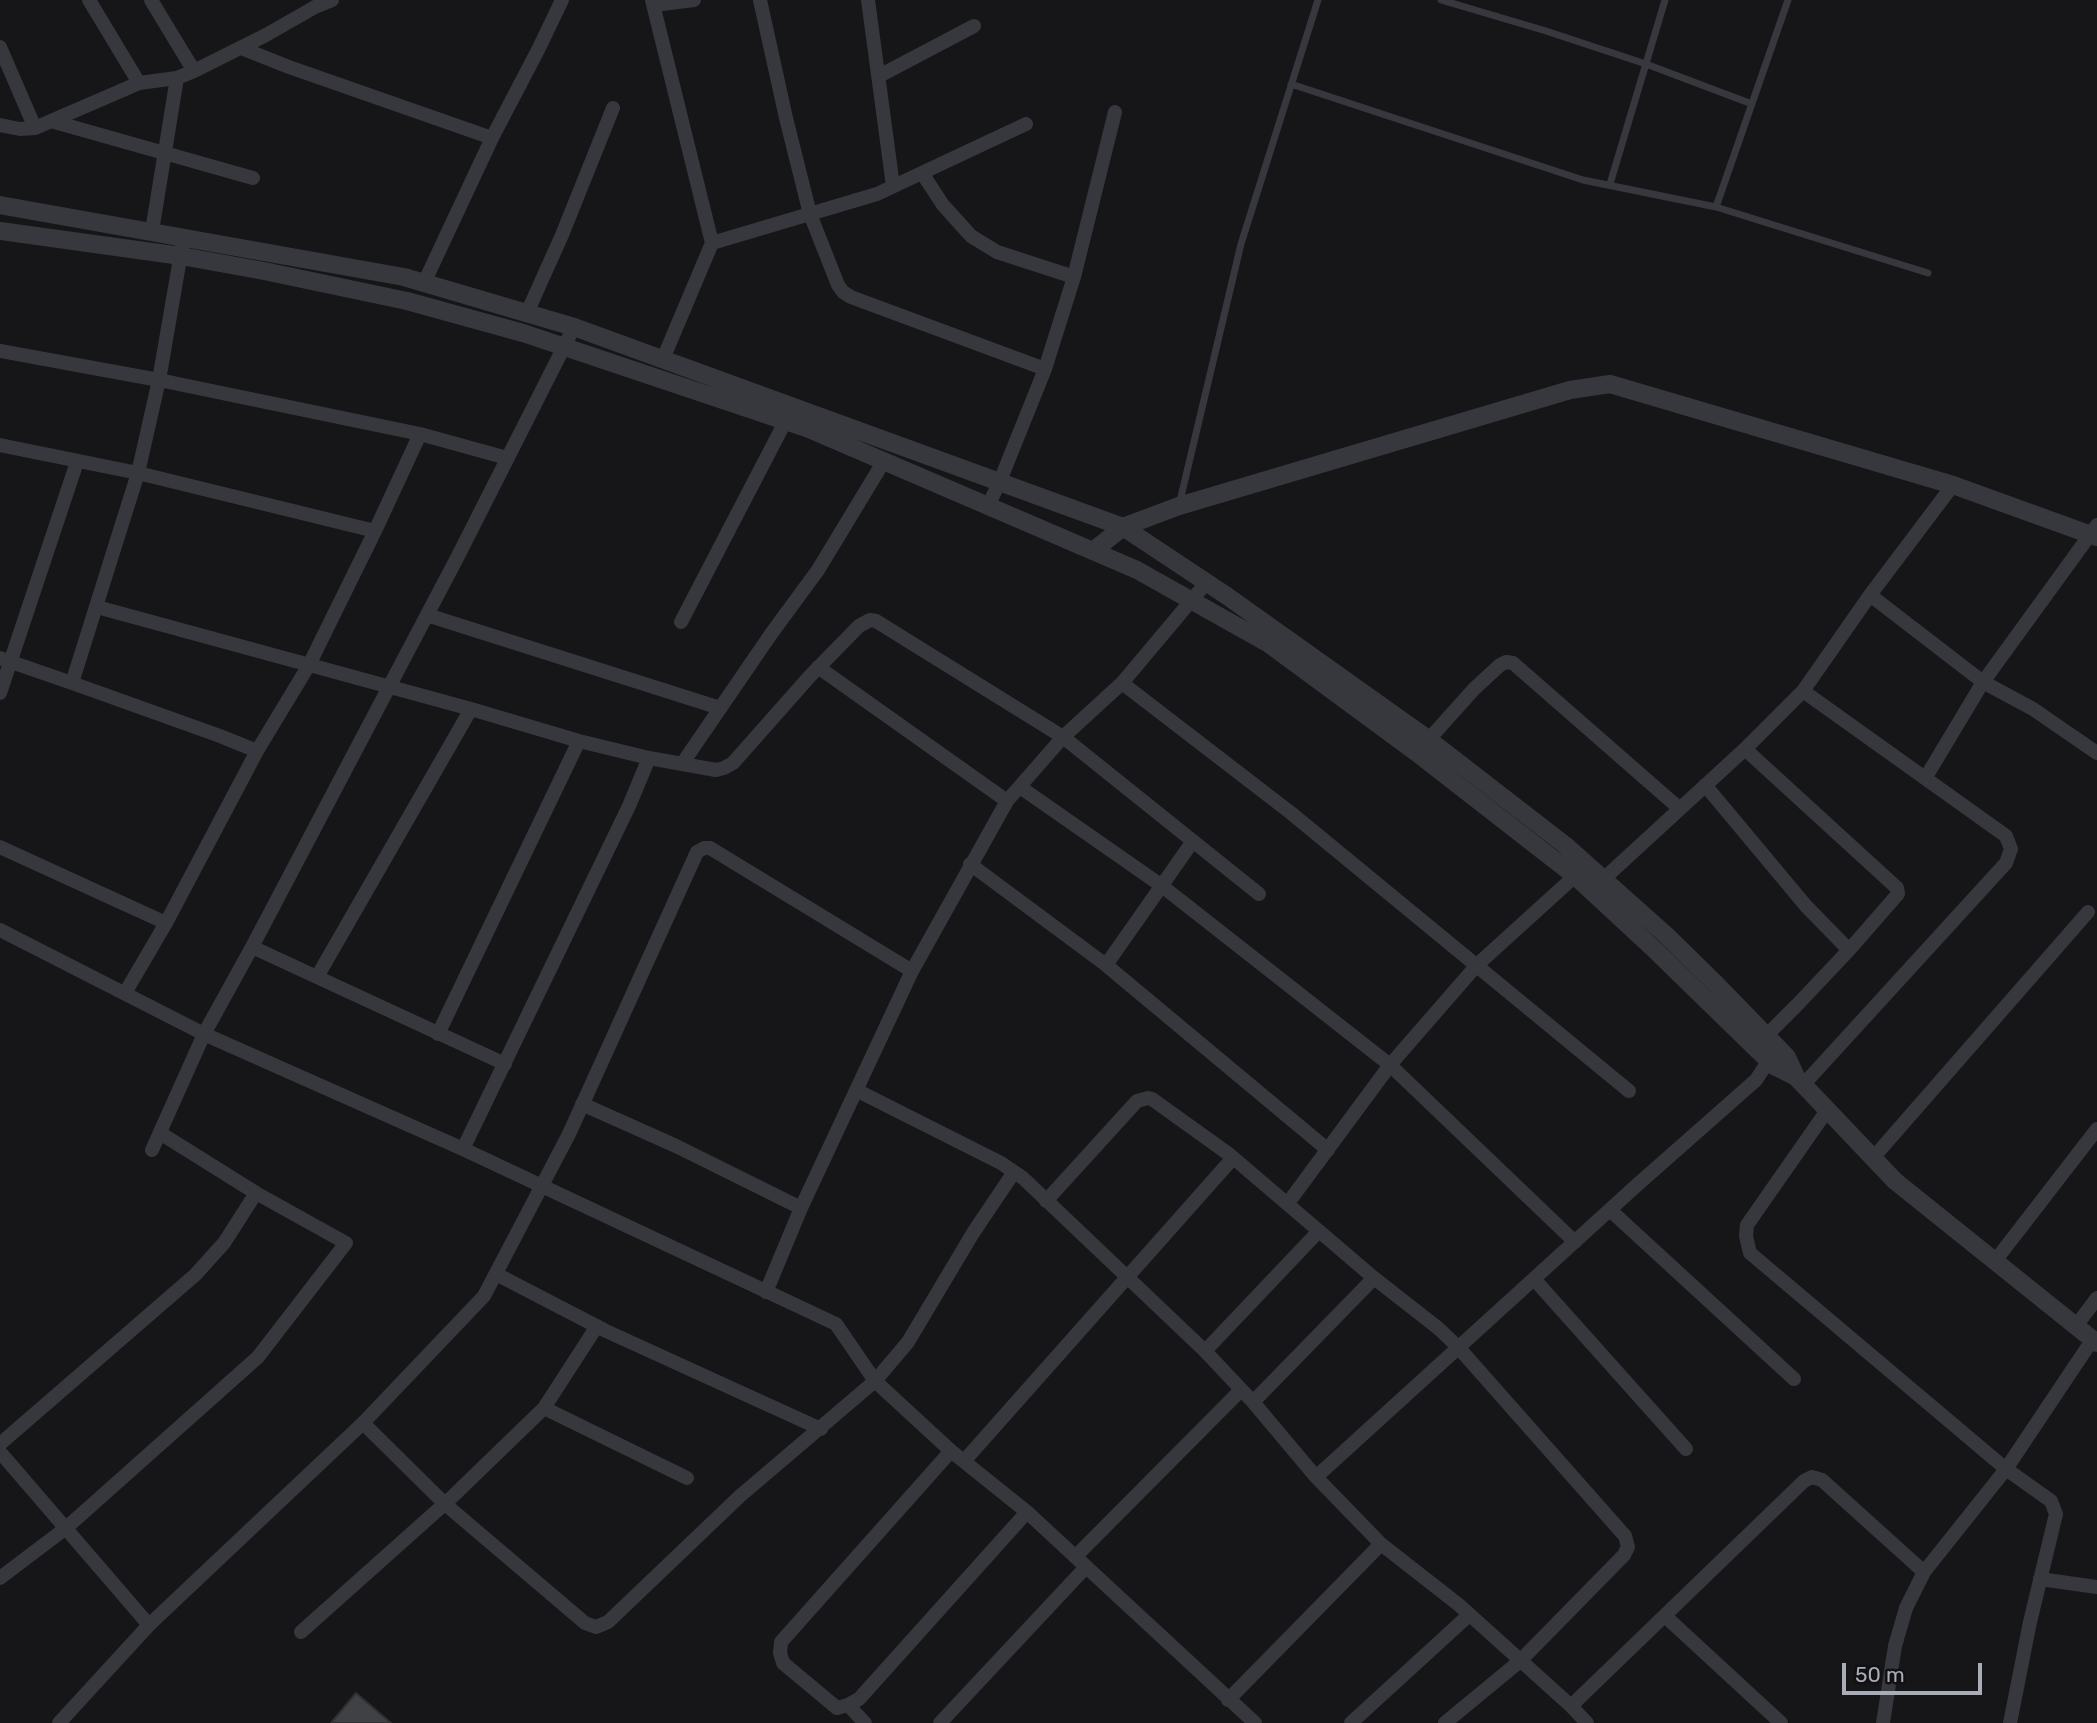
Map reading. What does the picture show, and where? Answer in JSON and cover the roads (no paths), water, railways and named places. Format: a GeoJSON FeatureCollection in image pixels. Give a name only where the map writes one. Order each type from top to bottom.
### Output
{"type":"FeatureCollection","features":[{"type":"Feature","properties":{"kind":"street"},"geometry":{"type":"LineString","coordinates":[[89,0],[139,83]]}},
{"type":"Feature","properties":{"kind":"street"},"geometry":{"type":"LineString","coordinates":[[151,0],[194,71]]}},
{"type":"Feature","properties":{"kind":"street"},"geometry":{"type":"LineString","coordinates":[[0,125],[20,129],[35,128],[139,83],[177,78],[241,48],[313,4],[332,0]]}},
{"type":"Feature","properties":{"kind":"street"},"geometry":{"type":"LineString","coordinates":[[424,283],[492,138],[562,0]]}},
{"type":"Feature","properties":{"kind":"street"},"geometry":{"type":"LineString","coordinates":[[663,359],[712,243],[653,3],[694,0]]}},
{"type":"Feature","properties":{"kind":"street"},"geometry":{"type":"LineString","coordinates":[[760,0],[810,214],[843,292],[1045,369]]}},
{"type":"Feature","properties":{"kind":"street"},"geometry":{"type":"LineString","coordinates":[[868,0],[893,186]]}},
{"type":"Feature","properties":{"kind":"street"},"geometry":{"type":"LineString","coordinates":[[879,76],[974,26]]}},
{"type":"Feature","properties":{"kind":"street"},"geometry":{"type":"LineString","coordinates":[[241,48],[492,138]]}},
{"type":"Feature","properties":{"kind":"street"},"geometry":{"type":"LineString","coordinates":[[2,58],[35,128]]}},
{"type":"Feature","properties":{"kind":"street"},"geometry":{"type":"LineString","coordinates":[[152,231],[177,78]]}},
{"type":"Feature","properties":{"kind":"street"},"geometry":{"type":"LineString","coordinates":[[527,313],[562,235],[613,108]]}},
{"type":"Feature","properties":{"kind":"street"},"geometry":{"type":"LineString","coordinates":[[988,506],[1045,369],[1074,277],[1115,112]]}},
{"type":"Feature","properties":{"kind":"street"},"geometry":{"type":"LineString","coordinates":[[51,121],[253,178]]}},
{"type":"Feature","properties":{"kind":"street"},"geometry":{"type":"LineString","coordinates":[[712,243],[877,194],[1026,124]]}},
{"type":"Feature","properties":{"kind":"street"},"geometry":{"type":"LineString","coordinates":[[922,173],[943,205],[971,236],[997,252],[1074,277]]}},
{"type":"Feature","properties":{"kind":"street"},"geometry":{"type":"LineString","coordinates":[[0,205],[404,277],[574,327],[1123,527],[1206,583],[1422,746],[1574,876],[1597,885],[1667,936],[1767,1035],[1787,1057],[1800,1081]]}},
{"type":"Feature","properties":{"kind":"street"},"geometry":{"type":"LineString","coordinates":[[0,231],[181,256],[407,301],[523,333],[809,429],[1137,570],[1269,644],[1565,845],[1657,951],[1774,1066],[1800,1081],[1895,1181],[2095,1341],[2007,1469],[1924,1572],[1906,1608],[1895,1646],[1883,1723]]}},
{"type":"Feature","properties":{"kind":"street"},"geometry":{"type":"LineString","coordinates":[[72,682],[138,474],[159,380],[183,237]]}},
{"type":"Feature","properties":{"kind":"street"},"geometry":{"type":"LineString","coordinates":[[152,1150],[204,1034],[427,615],[574,327]]}},
{"type":"Feature","properties":{"kind":"street"},"geometry":{"type":"LineString","coordinates":[[0,351],[159,380],[420,434],[507,458]]}},
{"type":"Feature","properties":{"kind":"street"},"geometry":{"type":"LineString","coordinates":[[1093,551],[1123,527],[1179,506],[1570,390],[1611,384],[1954,485],[2095,532],[1983,682],[1926,777]]}},
{"type":"Feature","properties":{"kind":"street"},"geometry":{"type":"LineString","coordinates":[[681,622],[785,422]]}},
{"type":"Feature","properties":{"kind":"street"},"geometry":{"type":"LineString","coordinates":[[125,993],[166,923],[257,751],[309,664],[420,434]]}},
{"type":"Feature","properties":{"kind":"street"},"geometry":{"type":"LineString","coordinates":[[0,444],[375,531]]}},
{"type":"Feature","properties":{"kind":"street"},"geometry":{"type":"LineString","coordinates":[[682,764],[818,570],[884,461]]}},
{"type":"Feature","properties":{"kind":"street"},"geometry":{"type":"LineString","coordinates":[[0,693],[5,660],[77,462]]}},
{"type":"Feature","properties":{"kind":"street"},"geometry":{"type":"LineString","coordinates":[[1597,885],[1745,749],[1803,691],[1870,595],[1954,485]]}},
{"type":"Feature","properties":{"kind":"street"},"geometry":{"type":"LineString","coordinates":[[766,1292],[801,1208],[912,971],[1007,801],[1063,737],[1122,683],[1206,583]]}},
{"type":"Feature","properties":{"kind":"street"},"geometry":{"type":"LineString","coordinates":[[1870,595],[1983,682],[2033,709],[2097,753]]}},
{"type":"Feature","properties":{"kind":"street"},"geometry":{"type":"LineString","coordinates":[[97,607],[579,741],[649,758],[716,770],[733,762],[818,667],[859,626],[870,620],[876,621],[1063,737],[1259,894]]}},
{"type":"Feature","properties":{"kind":"street"},"geometry":{"type":"LineString","coordinates":[[427,615],[720,708]]}},
{"type":"Feature","properties":{"kind":"street"},"geometry":{"type":"LineString","coordinates":[[5,660],[257,751]]}},
{"type":"Feature","properties":{"kind":"street"},"geometry":{"type":"LineString","coordinates":[[1422,746],[1500,665],[1513,663],[1680,809]]}},
{"type":"Feature","properties":{"kind":"street"},"geometry":{"type":"LineString","coordinates":[[818,667],[1007,801]]}},
{"type":"Feature","properties":{"kind":"street"},"geometry":{"type":"LineString","coordinates":[[1122,683],[1291,813],[1629,1091]]}},
{"type":"Feature","properties":{"kind":"street"},"geometry":{"type":"LineString","coordinates":[[1800,1081],[2006,863],[2011,849],[2006,836],[1803,691]]}},
{"type":"Feature","properties":{"kind":"street"},"geometry":{"type":"LineString","coordinates":[[317,976],[471,709]]}},
{"type":"Feature","properties":{"kind":"street"},"geometry":{"type":"LineString","coordinates":[[438,1034],[579,741]]}},
{"type":"Feature","properties":{"kind":"street"},"geometry":{"type":"LineString","coordinates":[[1745,749],[1897,888],[1898,894],[1849,950],[1767,1035]]}},
{"type":"Feature","properties":{"kind":"street"},"geometry":{"type":"LineString","coordinates":[[463,1149],[629,806],[649,758]]}},
{"type":"Feature","properties":{"kind":"street"},"geometry":{"type":"LineString","coordinates":[[1705,785],[1806,906],[1849,950]]}},
{"type":"Feature","properties":{"kind":"street"},"geometry":{"type":"LineString","coordinates":[[1020,787],[1161,886],[1390,1066],[1575,1242]]}},
{"type":"Feature","properties":{"kind":"street"},"geometry":{"type":"LineString","coordinates":[[1106,965],[1193,841]]}},
{"type":"Feature","properties":{"kind":"street"},"geometry":{"type":"LineString","coordinates":[[0,846],[166,923]]}},
{"type":"Feature","properties":{"kind":"street"},"geometry":{"type":"LineString","coordinates":[[59,1723],[149,1625],[363,1423],[484,1296],[542,1187],[582,1104],[697,852],[704,848],[710,849],[912,971]]}},
{"type":"Feature","properties":{"kind":"street"},"geometry":{"type":"LineString","coordinates":[[970,864],[1106,965],[1328,1150]]}},
{"type":"Feature","properties":{"kind":"street"},"geometry":{"type":"LineString","coordinates":[[1288,1203],[1390,1066],[1477,965],[1574,876]]}},
{"type":"Feature","properties":{"kind":"street"},"geometry":{"type":"LineString","coordinates":[[1873,1157],[2088,912]]}},
{"type":"Feature","properties":{"kind":"street"},"geometry":{"type":"LineString","coordinates":[[0,930],[204,1034],[463,1149],[836,1324],[875,1381],[951,1451],[1027,1512],[1255,1723]]}},
{"type":"Feature","properties":{"kind":"street"},"geometry":{"type":"LineString","coordinates":[[252,947],[505,1065]]}},
{"type":"Feature","properties":{"kind":"street"},"geometry":{"type":"LineString","coordinates":[[1316,1477],[1756,1080],[1769,1060]]}},
{"type":"Feature","properties":{"kind":"street"},"geometry":{"type":"LineString","coordinates":[[856,1090],[1002,1163],[1014,1172],[1205,1351],[1316,1477],[1381,1544],[1459,1605],[1587,1723]]}},
{"type":"Feature","properties":{"kind":"street"},"geometry":{"type":"LineString","coordinates":[[1046,1201],[1137,1101],[1148,1098],[1152,1100],[1233,1157],[1318,1232],[1438,1328],[1458,1347],[1625,1536],[1628,1547],[1625,1555],[1520,1661],[1445,1723]]}},
{"type":"Feature","properties":{"kind":"street"},"geometry":{"type":"LineString","coordinates":[[582,1104],[676,1146],[801,1208]]}},
{"type":"Feature","properties":{"kind":"street"},"geometry":{"type":"LineString","coordinates":[[1828,1109],[1747,1225],[1746,1236],[1750,1253],[2007,1469],[2055,1506],[2056,1514],[2029,1622],[2010,1723]]}},
{"type":"Feature","properties":{"kind":"street"},"geometry":{"type":"LineString","coordinates":[[1995,1261],[2097,1129]]}},
{"type":"Feature","properties":{"kind":"street"},"geometry":{"type":"LineString","coordinates":[[0,1578],[66,1528],[258,1357],[346,1243],[256,1193],[160,1133]]}},
{"type":"Feature","properties":{"kind":"street"},"geometry":{"type":"LineString","coordinates":[[965,1460],[1233,1157]]}},
{"type":"Feature","properties":{"kind":"street"},"geometry":{"type":"LineString","coordinates":[[363,1423],[445,1504],[585,1623],[596,1627],[608,1622],[740,1496],[875,1381],[908,1342],[973,1233],[1014,1172]]}},
{"type":"Feature","properties":{"kind":"street"},"geometry":{"type":"LineString","coordinates":[[0,1444],[195,1275],[224,1243],[256,1193]]}},
{"type":"Feature","properties":{"kind":"street"},"geometry":{"type":"LineString","coordinates":[[1610,1210],[1794,1379]]}},
{"type":"Feature","properties":{"kind":"street"},"geometry":{"type":"LineString","coordinates":[[1205,1351],[1318,1232]]}},
{"type":"Feature","properties":{"kind":"street"},"geometry":{"type":"LineString","coordinates":[[496,1274],[597,1326],[821,1429]]}},
{"type":"Feature","properties":{"kind":"street"},"geometry":{"type":"LineString","coordinates":[[1252,1402],[1374,1278]]}},
{"type":"Feature","properties":{"kind":"street"},"geometry":{"type":"LineString","coordinates":[[1534,1279],[1686,1449]]}},
{"type":"Feature","properties":{"kind":"street"},"geometry":{"type":"LineString","coordinates":[[2076,1326],[2097,1298]]}},
{"type":"Feature","properties":{"kind":"street"},"geometry":{"type":"LineString","coordinates":[[301,1632],[445,1504],[544,1408],[597,1326]]}},
{"type":"Feature","properties":{"kind":"street"},"geometry":{"type":"LineString","coordinates":[[940,1723],[1081,1562],[1241,1390]]}},
{"type":"Feature","properties":{"kind":"street"},"geometry":{"type":"LineString","coordinates":[[544,1408],[687,1478]]}},
{"type":"Feature","properties":{"kind":"street"},"geometry":{"type":"LineString","coordinates":[[951,1451],[780,1642],[783,1663],[837,1708],[859,1699],[1027,1512]]}},
{"type":"Feature","properties":{"kind":"street"},"geometry":{"type":"LineString","coordinates":[[0,1452],[149,1625]]}},
{"type":"Feature","properties":{"kind":"street"},"geometry":{"type":"LineString","coordinates":[[1571,1706],[1804,1481],[1812,1477],[1822,1480],[1924,1572]]}},
{"type":"Feature","properties":{"kind":"street"},"geometry":{"type":"LineString","coordinates":[[1228,1700],[1381,1544]]}},
{"type":"Feature","properties":{"kind":"street"},"geometry":{"type":"LineString","coordinates":[[2040,1578],[2097,1587]]}},
{"type":"Feature","properties":{"kind":"street"},"geometry":{"type":"LineString","coordinates":[[1351,1723],[1469,1615]]}},
{"type":"Feature","properties":{"kind":"street"},"geometry":{"type":"LineString","coordinates":[[1665,1616],[1781,1723]]}},
{"type":"Feature","properties":{"kind":"street"},"geometry":{"type":"LineString","coordinates":[[848,1705],[865,1723]]}},
{"type":"Feature","properties":{"kind":"lane"},"geometry":{"type":"LineString","coordinates":[[1179,506],[1241,244],[1318,0]]}},
{"type":"Feature","properties":{"kind":"lane"},"geometry":{"type":"LineString","coordinates":[[1441,0],[1546,31],[1752,104]]}},
{"type":"Feature","properties":{"kind":"lane"},"geometry":{"type":"LineString","coordinates":[[1610,184],[1665,0]]}},
{"type":"Feature","properties":{"kind":"lane"},"geometry":{"type":"LineString","coordinates":[[1716,207],[1788,0]]}},
{"type":"Feature","properties":{"kind":"lane"},"geometry":{"type":"LineString","coordinates":[[1291,83],[1583,180],[1716,207],[1928,273]]}}]}
